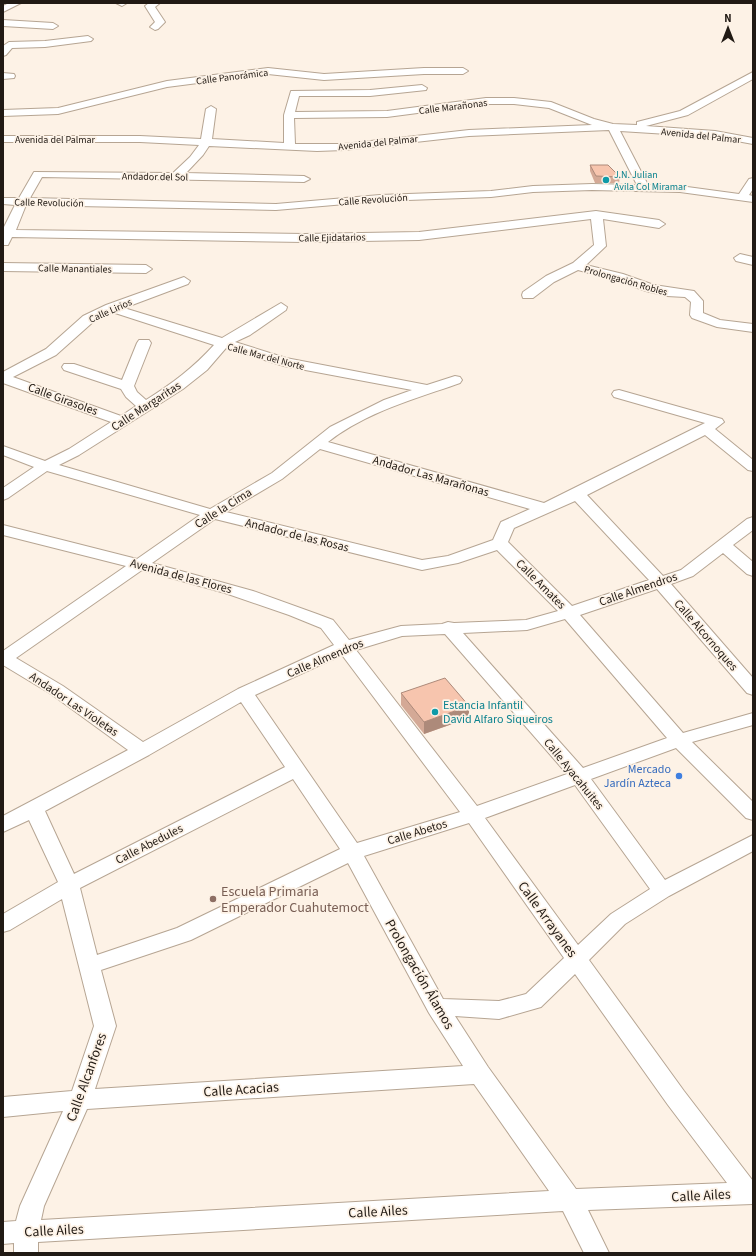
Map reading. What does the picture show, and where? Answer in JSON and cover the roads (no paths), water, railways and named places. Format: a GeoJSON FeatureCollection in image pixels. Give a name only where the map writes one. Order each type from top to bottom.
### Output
{"type":"FeatureCollection","features":[{"type":"Feature","properties":{"kind":"street"},"geometry":{"type":"LineString","coordinates":[[3,9],[16,3]]}},
{"type":"Feature","properties":{"kind":"street"},"geometry":{"type":"LineString","coordinates":[[155,3],[150,6],[160,22],[155,27]]}},
{"type":"Feature","properties":{"kind":"street"},"geometry":{"type":"LineString","coordinates":[[3,23],[53,26]]}},
{"type":"Feature","properties":{"kind":"street"},"geometry":{"type":"LineString","coordinates":[[3,53],[9,45],[45,44],[88,39]]}},
{"type":"Feature","properties":{"kind":"street","name":"Calle Panorámica"},"geometry":{"type":"LineString","coordinates":[[3,113],[58,110],[167,84],[268,71],[277,71],[293,75],[324,77],[424,71],[463,71]]}},
{"type":"Feature","properties":{"kind":"street"},"geometry":{"type":"LineString","coordinates":[[627,128],[684,113],[753,75]]}},
{"type":"Feature","properties":{"kind":"street","name":"Calle Marañonas"},"geometry":{"type":"LineString","coordinates":[[422,88],[370,93],[295,93],[289,115],[387,114],[486,101],[514,101],[551,106],[590,121],[613,126]]}},
{"type":"Feature","properties":{"kind":"street"},"geometry":{"type":"LineString","coordinates":[[177,176],[202,151],[207,143],[211,109]]}},
{"type":"Feature","properties":{"kind":"street"},"geometry":{"type":"LineString","coordinates":[[289,115],[290,147]]}},
{"type":"Feature","properties":{"kind":"street"},"geometry":{"type":"LineString","coordinates":[[613,126],[644,188]]}},
{"type":"Feature","properties":{"kind":"street","name":"Avenida del Palmar"},"geometry":{"type":"LineString","coordinates":[[3,139],[140,139],[290,147],[344,147],[469,133],[613,126],[715,134],[753,141]]}},
{"type":"Feature","properties":{"kind":"street","name":"Andador del Sol"},"geometry":{"type":"LineString","coordinates":[[22,202],[38,174],[304,178]]}},
{"type":"Feature","properties":{"kind":"street"},"geometry":{"type":"LineString","coordinates":[[748,198],[753,181]]}},
{"type":"Feature","properties":{"kind":"street","name":"Calle Revolución"},"geometry":{"type":"LineString","coordinates":[[3,201],[276,207],[380,198],[491,194],[546,188],[680,189],[748,198]]}},
{"type":"Feature","properties":{"kind":"street"},"geometry":{"type":"LineString","coordinates":[[5,237],[22,202]]}},
{"type":"Feature","properties":{"kind":"street"},"geometry":{"type":"LineString","coordinates":[[528,295],[550,279],[577,266],[600,246],[600,236],[596,216]]}},
{"type":"Feature","properties":{"kind":"street","name":"Calle Ejidatarios"},"geometry":{"type":"LineString","coordinates":[[5,237],[304,238],[418,236],[596,216],[659,224]]}},
{"type":"Feature","properties":{"kind":"street"},"geometry":{"type":"LineString","coordinates":[[740,258],[753,261]]}},
{"type":"Feature","properties":{"kind":"street","name":"Prolongación Robles"},"geometry":{"type":"LineString","coordinates":[[577,266],[619,277],[650,288],[668,292],[689,294],[697,301],[697,315],[707,321],[718,324],[753,328]]}},
{"type":"Feature","properties":{"kind":"street","name":"Calle Manantiales"},"geometry":{"type":"LineString","coordinates":[[3,267],[146,269]]}},
{"type":"Feature","properties":{"kind":"street","name":"Calle Lirios"},"geometry":{"type":"LineString","coordinates":[[3,377],[51,352],[88,320],[111,308],[184,281]]}},
{"type":"Feature","properties":{"kind":"street","name":"Calle Margaritas"},"geometry":{"type":"LineString","coordinates":[[3,495],[44,467],[74,452],[144,406],[178,386],[202,367],[222,344],[245,332],[281,307]]}},
{"type":"Feature","properties":{"kind":"street","name":"Calle Mar del Norte"},"geometry":{"type":"LineString","coordinates":[[111,308],[222,344],[284,362],[426,389]]}},
{"type":"Feature","properties":{"kind":"street"},"geometry":{"type":"LineString","coordinates":[[144,343],[134,365],[127,386],[131,394],[144,406]]}},
{"type":"Feature","properties":{"kind":"street"},"geometry":{"type":"LineString","coordinates":[[69,367],[127,386]]}},
{"type":"Feature","properties":{"kind":"street","name":"Calle Girasoles"},"geometry":{"type":"LineString","coordinates":[[3,377],[122,421]]}},
{"type":"Feature","properties":{"kind":"street","name":"Calle la Cima"},"geometry":{"type":"LineString","coordinates":[[3,658],[212,514],[277,476],[335,430],[389,403],[455,380]]}},
{"type":"Feature","properties":{"kind":"street"},"geometry":{"type":"LineString","coordinates":[[619,394],[712,426],[753,467]]}},
{"type":"Feature","properties":{"kind":"street"},"geometry":{"type":"LineString","coordinates":[[500,543],[507,525],[577,494],[712,426]]}},
{"type":"Feature","properties":{"kind":"street","name":"Andador Las Marañonas"},"geometry":{"type":"LineString","coordinates":[[318,444],[544,508]]}},
{"type":"Feature","properties":{"kind":"street","name":"Andador de las Rosas"},"geometry":{"type":"LineString","coordinates":[[3,450],[44,467],[212,514],[422,565],[442,564],[460,559],[500,543]]}},
{"type":"Feature","properties":{"kind":"street","name":"Calle Alcornoques"},"geometry":{"type":"LineString","coordinates":[[577,494],[660,582],[753,689]]}},
{"type":"Feature","properties":{"kind":"street","name":"Calle Almendros"},"geometry":{"type":"LineString","coordinates":[[3,825],[142,751],[244,693],[345,647],[401,630],[527,625],[569,613],[687,573],[753,522]]}},
{"type":"Feature","properties":{"kind":"street","name":"Avenida de las Flores"},"geometry":{"type":"LineString","coordinates":[[3,530],[140,564],[295,609],[327,624],[345,647]]}},
{"type":"Feature","properties":{"kind":"street","name":"Calle Amates"},"geometry":{"type":"LineString","coordinates":[[500,543],[569,613],[679,740],[753,813]]}},
{"type":"Feature","properties":{"kind":"street"},"geometry":{"type":"LineString","coordinates":[[723,544],[753,572]]}},
{"type":"Feature","properties":{"kind":"street","name":"Calle Ayacahuites"},"geometry":{"type":"LineString","coordinates":[[448,627],[579,776],[662,891]]}},
{"type":"Feature","properties":{"kind":"street","name":"Calle Arrayanes"},"geometry":{"type":"LineString","coordinates":[[345,647],[473,814],[676,1098],[751,1193]]}},
{"type":"Feature","properties":{"kind":"street","name":"Andador Las Violetas"},"geometry":{"type":"LineString","coordinates":[[3,658],[57,690],[142,751]]}},
{"type":"Feature","properties":{"kind":"street","name":"Prolongación Álamos"},"geometry":{"type":"LineString","coordinates":[[244,693],[352,852],[437,1007],[480,1074],[570,1200],[597,1253]]}},
{"type":"Feature","properties":{"kind":"street","name":"Calle Abetos"},"geometry":{"type":"LineString","coordinates":[[89,966],[184,934],[352,852],[473,814],[679,740],[753,719]]}},
{"type":"Feature","properties":{"kind":"street","name":"Calle Abedules"},"geometry":{"type":"LineString","coordinates":[[3,924],[69,885],[297,769]]}},
{"type":"Feature","properties":{"kind":"street","name":"Calle Alcanfores"},"geometry":{"type":"LineString","coordinates":[[18,1239],[80,1100],[105,1026],[69,885],[34,809]]}},
{"type":"Feature","properties":{"kind":"street"},"geometry":{"type":"LineString","coordinates":[[437,1007],[499,1010],[533,1001],[618,919],[662,891],[753,842]]}},
{"type":"Feature","properties":{"kind":"street","name":"Calle Acacias"},"geometry":{"type":"LineString","coordinates":[[3,1107],[80,1100],[480,1074]]}},
{"type":"Feature","properties":{"kind":"street","name":"Calle Ailes"},"geometry":{"type":"LineString","coordinates":[[18,1239],[570,1200],[751,1193]]}},
{"type":"Feature","properties":{"kind":"place","name":"J.N. Julian Avila Col Miramar"},"geometry":{"type":"Point","coordinates":[606,180]}},
{"type":"Feature","properties":{"kind":"place","name":"Estancia Infantil David Alfaro Siqueiros"},"geometry":{"type":"Point","coordinates":[435,712]}},
{"type":"Feature","properties":{"kind":"place","name":"Mercado Jardín Azteca"},"geometry":{"type":"Point","coordinates":[679,776]}},
{"type":"Feature","properties":{"kind":"place","name":"Escuela Primaria Emperador Cuahutemoct"},"geometry":{"type":"Point","coordinates":[213,899]}}]}
